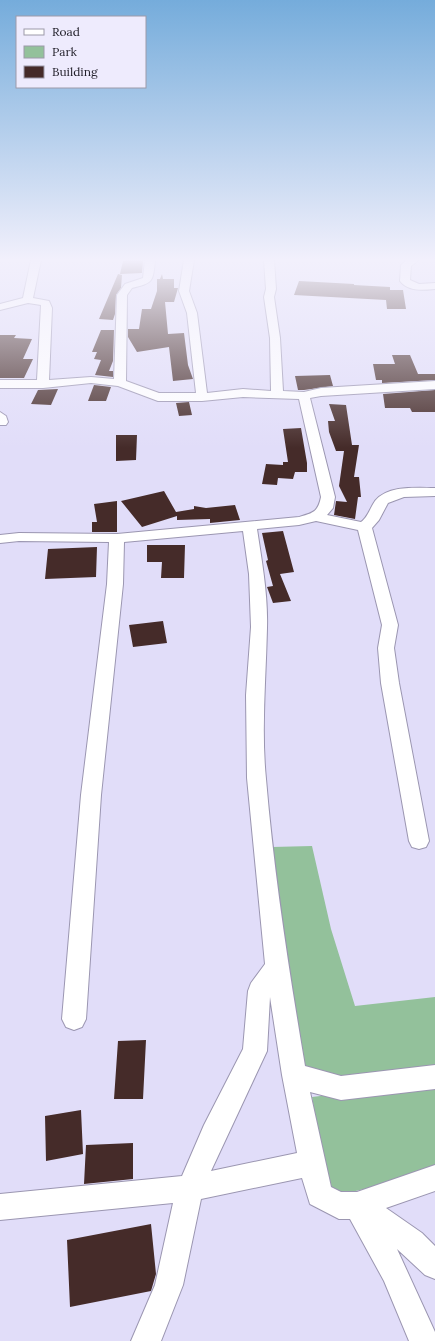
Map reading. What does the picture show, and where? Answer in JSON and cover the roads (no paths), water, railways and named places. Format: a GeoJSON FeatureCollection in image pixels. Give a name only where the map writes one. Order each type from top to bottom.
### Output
{"type":"FeatureCollection","features":[{"type":"Feature","properties":{"kind":"street"},"geometry":{"type":"LineString","coordinates":[[44,384],[46,323]]}},
{"type":"Feature","properties":{"kind":"street"},"geometry":{"type":"LineString","coordinates":[[120,383],[121,323]]}},
{"type":"Feature","properties":{"kind":"street"},"geometry":{"type":"LineString","coordinates":[[193,323],[202,397]]}},
{"type":"Feature","properties":{"kind":"street"},"geometry":{"type":"LineString","coordinates":[[273,323],[275,338],[277,395]]}},
{"type":"Feature","properties":{"kind":"street"},"geometry":{"type":"LineString","coordinates":[[0,384],[44,384],[91,380],[120,383],[158,397],[202,397],[243,393],[304,396],[321,392],[435,385]]}},
{"type":"Feature","properties":{"kind":"street"},"geometry":{"type":"LineString","coordinates":[[304,396],[328,497],[326,508],[316,517]]}},
{"type":"Feature","properties":{"kind":"street"},"geometry":{"type":"LineString","coordinates":[[0,539],[19,537],[117,538],[299,521],[316,517],[364,527],[372,523],[379,504],[385,498],[401,493],[435,492]]}},
{"type":"Feature","properties":{"kind":"street"},"geometry":{"type":"LineString","coordinates":[[249,526],[257,574],[259,627],[256,695],[256,778],[277,967],[294,1075],[319,1195],[340,1206],[356,1205],[435,1178]]}},
{"type":"Feature","properties":{"kind":"street"},"geometry":{"type":"LineString","coordinates":[[364,527],[390,625],[386,648],[390,683],[419,841]]}},
{"type":"Feature","properties":{"kind":"street"},"geometry":{"type":"LineString","coordinates":[[74,1019],[91,795],[115,584],[117,538]]}},
{"type":"Feature","properties":{"kind":"street"},"geometry":{"type":"LineString","coordinates":[[146,1341],[169,1285],[190,1188],[213,1134],[255,1051],[259,991],[277,967]]}},
{"type":"Feature","properties":{"kind":"street"},"geometry":{"type":"LineString","coordinates":[[294,1075],[340,1088],[435,1077]]}},
{"type":"Feature","properties":{"kind":"street"},"geometry":{"type":"LineString","coordinates":[[0,1207],[190,1188],[312,1163]]}},
{"type":"Feature","properties":{"kind":"street"},"geometry":{"type":"LineString","coordinates":[[356,1205],[412,1243],[435,1265]]}},
{"type":"Feature","properties":{"kind":"street"},"geometry":{"type":"LineString","coordinates":[[356,1205],[376,1236],[402,1286],[424,1341]]}}]}
